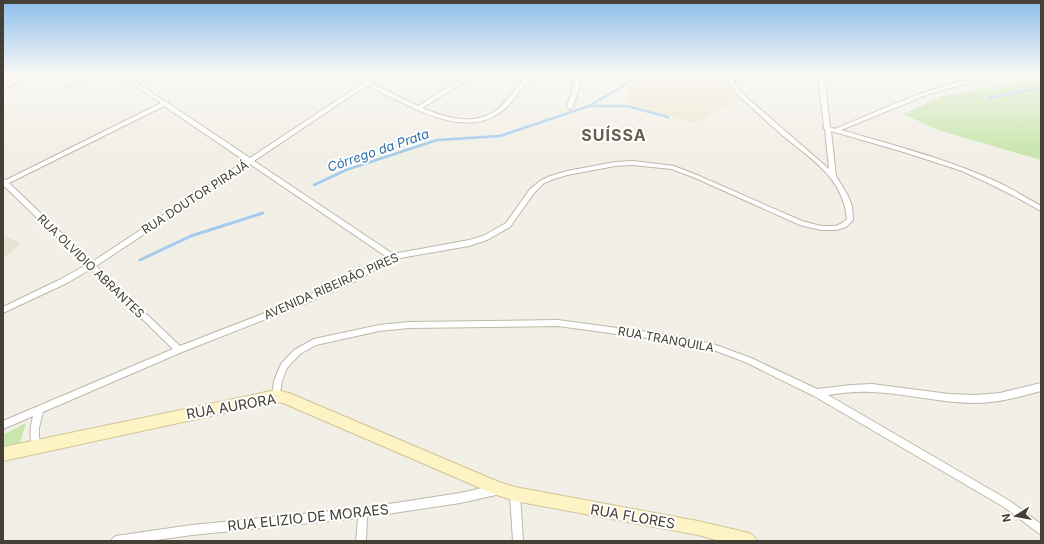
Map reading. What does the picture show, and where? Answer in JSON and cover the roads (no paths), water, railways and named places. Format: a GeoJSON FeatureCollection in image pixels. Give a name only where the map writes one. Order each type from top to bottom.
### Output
{"type":"FeatureCollection","features":[{"type":"Feature","properties":{"kind":"street"},"geometry":{"type":"LineString","coordinates":[[160,99],[250,162],[392,257]]}},
{"type":"Feature","properties":{"kind":"street","name":"RUA DOUTOR PIRAJÁ"},"geometry":{"type":"LineString","coordinates":[[3,310],[64,281],[91,266],[343,99]]}},
{"type":"Feature","properties":{"kind":"street"},"geometry":{"type":"LineString","coordinates":[[400,99],[443,119],[457,122],[487,118],[499,111],[510,99]]}},
{"type":"Feature","properties":{"kind":"street"},"geometry":{"type":"LineString","coordinates":[[418,108],[432,99]]}},
{"type":"Feature","properties":{"kind":"street"},"geometry":{"type":"LineString","coordinates":[[570,107],[572,99]]}},
{"type":"Feature","properties":{"kind":"street","name":"AVENIDA RIBEIRÃO PIRES"},"geometry":{"type":"LineString","coordinates":[[3,425],[179,350],[296,304],[351,280],[392,257],[485,238],[508,225],[532,191],[542,182],[552,177],[567,173],[615,164],[634,163],[672,167],[800,223],[821,228],[836,228],[844,226],[850,220],[850,210],[844,195],[833,176],[819,162],[746,99]]}},
{"type":"Feature","properties":{"kind":"street"},"geometry":{"type":"LineString","coordinates":[[823,99],[833,176]]}},
{"type":"Feature","properties":{"kind":"street"},"geometry":{"type":"LineString","coordinates":[[835,131],[912,99]]}},
{"type":"Feature","properties":{"kind":"street"},"geometry":{"type":"LineString","coordinates":[[4,182],[166,103]]}},
{"type":"Feature","properties":{"kind":"street"},"geometry":{"type":"LineString","coordinates":[[826,128],[955,166],[991,181],[1025,198],[1041,209]]}},
{"type":"Feature","properties":{"kind":"street","name":"RUA OLVIDIO ABRANTES"},"geometry":{"type":"LineString","coordinates":[[4,182],[179,350]]}},
{"type":"Feature","properties":{"kind":"street","name":"RUA TRANQUILA"},"geometry":{"type":"LineString","coordinates":[[276,396],[278,381],[284,366],[297,352],[314,342],[379,328],[409,325],[558,323],[684,340],[716,348],[748,360],[817,393],[1007,504],[1041,530]]}},
{"type":"Feature","properties":{"kind":"street"},"geometry":{"type":"LineString","coordinates":[[817,393],[836,390],[872,388],[952,398],[976,399],[998,398],[1041,387]]}},
{"type":"Feature","properties":{"kind":"street","name":"RUA AURORA"},"geometry":{"type":"LineString","coordinates":[[3,454],[276,396],[284,397],[499,489],[516,494]]}},
{"type":"Feature","properties":{"kind":"street"},"geometry":{"type":"LineString","coordinates":[[37,446],[34,436],[34,424],[39,410]]}},
{"type":"Feature","properties":{"kind":"street","name":"RUA ELIZIO DE MORAES"},"geometry":{"type":"LineString","coordinates":[[116,541],[192,530],[363,513],[460,498],[499,489]]}},
{"type":"Feature","properties":{"kind":"street"},"geometry":{"type":"LineString","coordinates":[[516,494],[518,541]]}},
{"type":"Feature","properties":{"kind":"street","name":"RUA FLORES"},"geometry":{"type":"LineString","coordinates":[[516,494],[698,528],[749,541]]}},
{"type":"Feature","properties":{"kind":"street"},"geometry":{"type":"LineString","coordinates":[[361,541],[363,513]]}},
{"type":"Feature","properties":{"kind":"waterway","name":"Córrego da Prata"},"geometry":{"type":"LineString","coordinates":[[589,106],[600,99]]}},
{"type":"Feature","properties":{"kind":"waterway","name":"Córrego da Prata"},"geometry":{"type":"LineString","coordinates":[[314,185],[346,170],[437,140],[500,136],[589,106]]}},
{"type":"Feature","properties":{"kind":"waterway","name":"Córrego da Prata"},"geometry":{"type":"LineString","coordinates":[[589,106],[627,106],[668,117]]}},
{"type":"Feature","properties":{"kind":"waterway","name":"Córrego da Prata"},"geometry":{"type":"LineString","coordinates":[[140,260],[191,236],[263,213]]}},
{"type":"Feature","properties":{"kind":"district","name":"SUÍSSA"},"geometry":{"type":"Point","coordinates":[614,135]}}]}
